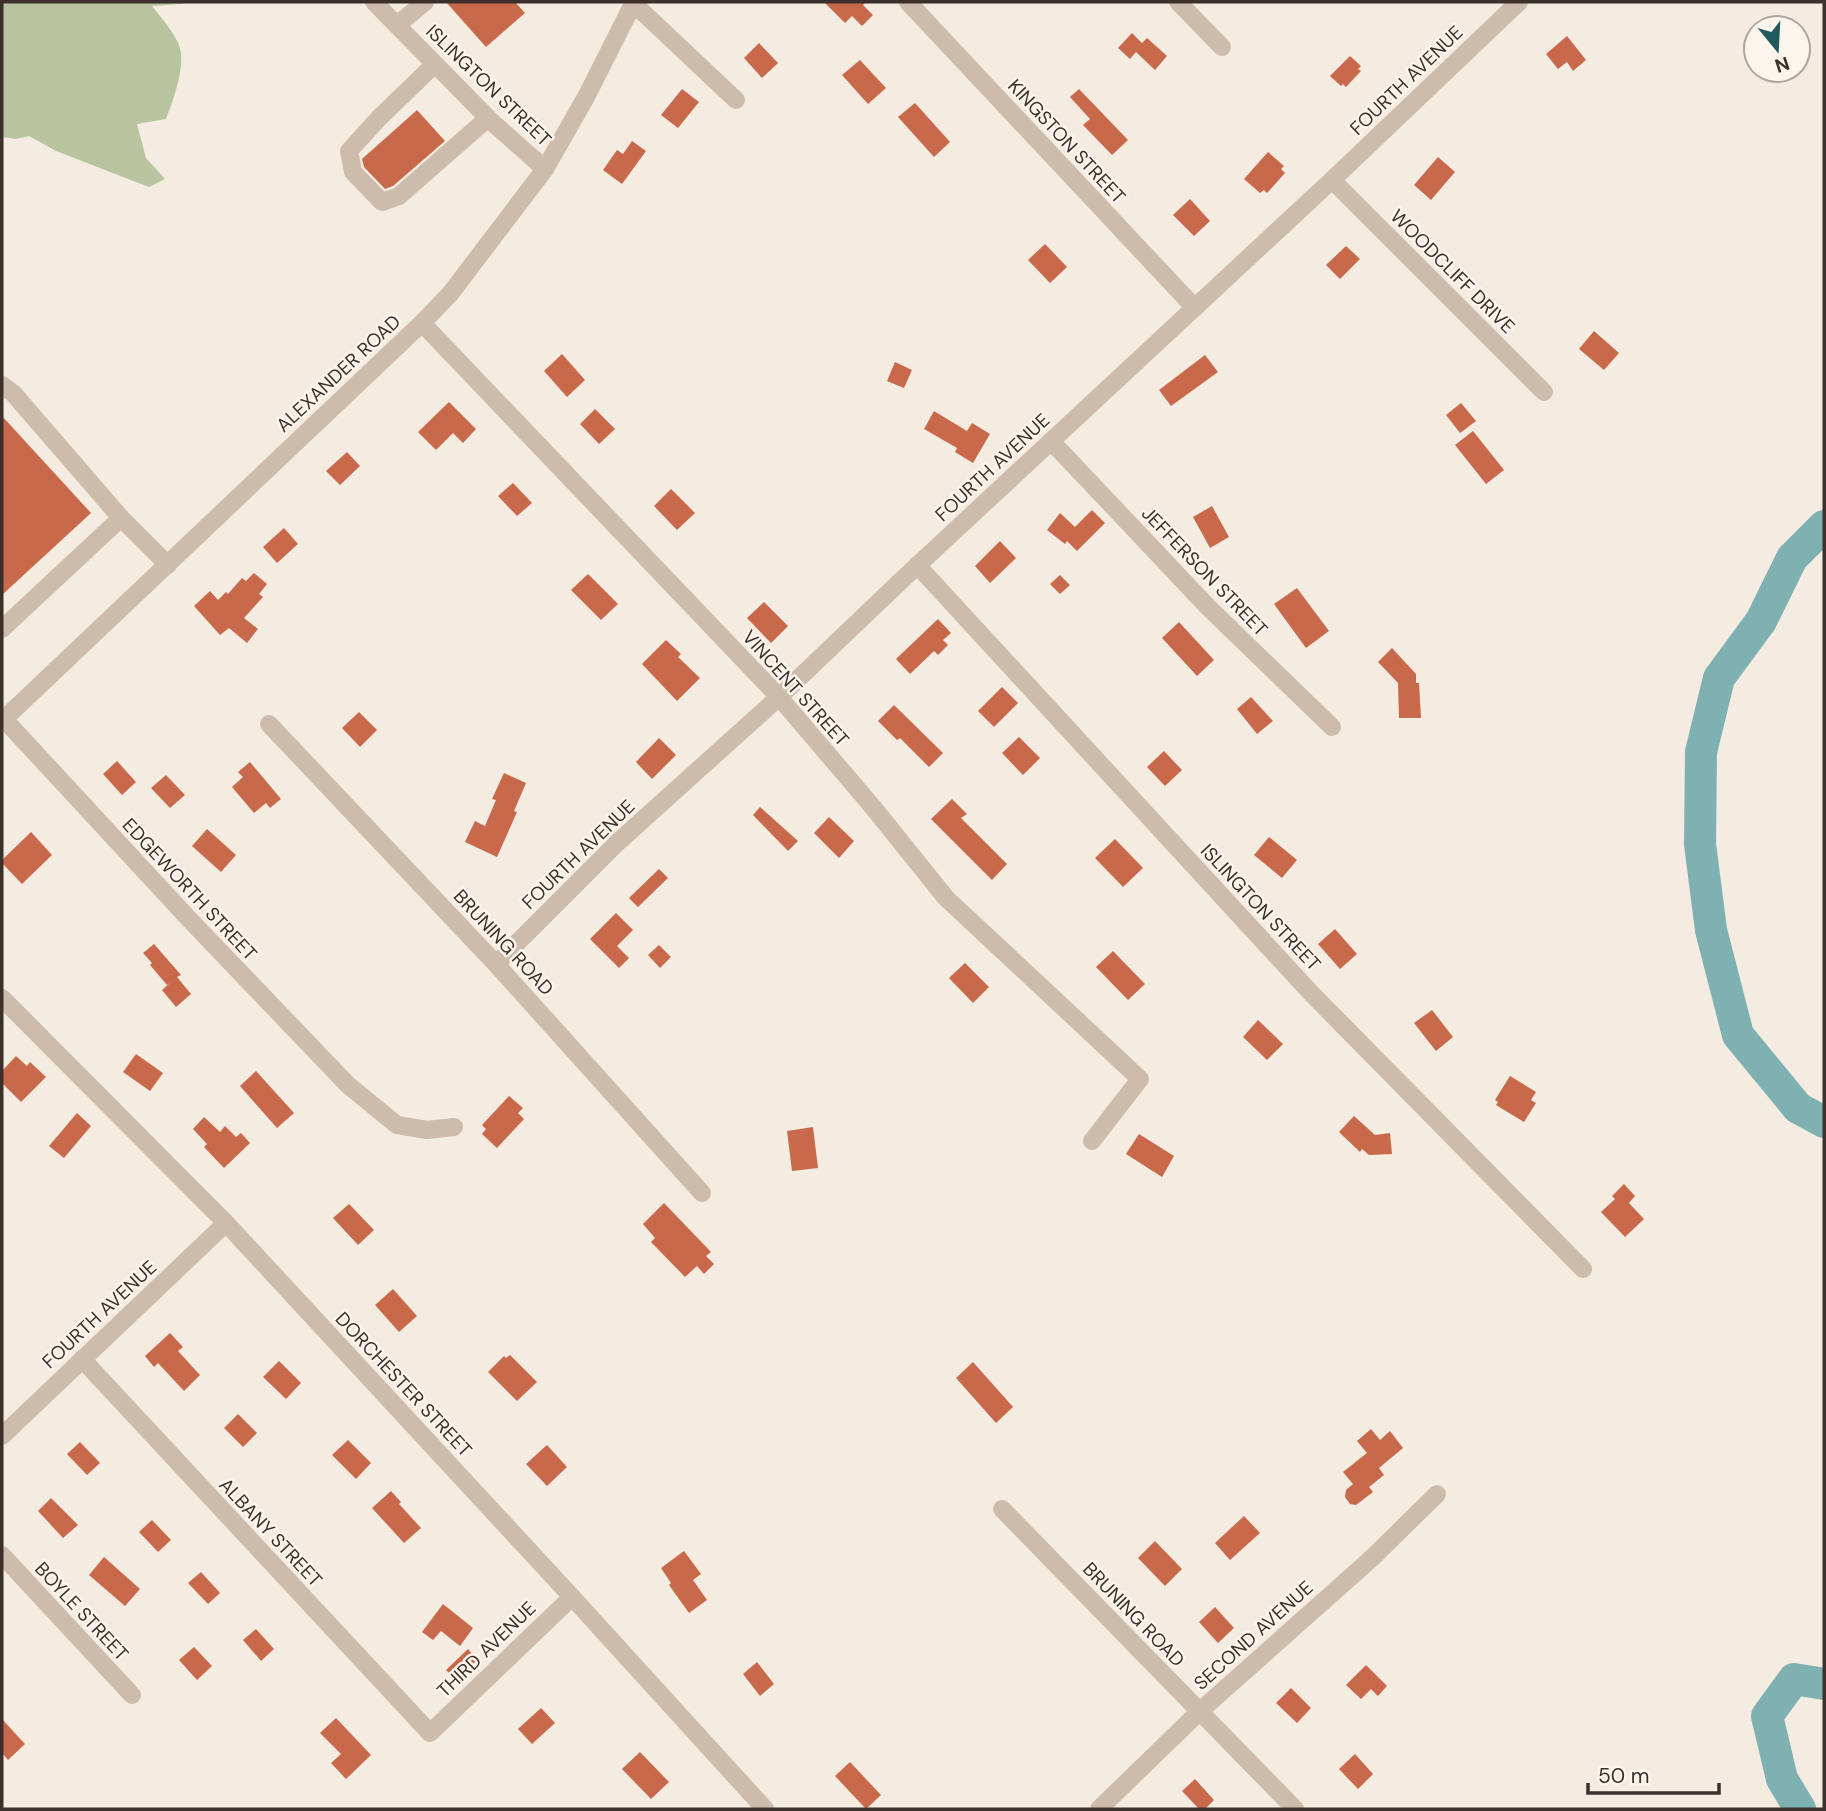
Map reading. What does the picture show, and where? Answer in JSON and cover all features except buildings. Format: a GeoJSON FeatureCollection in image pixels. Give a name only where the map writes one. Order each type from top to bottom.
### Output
{"type":"FeatureCollection","features":[{"type":"Feature","properties":{"kind":"street","name":"ISLINGTON STREET"},"geometry":{"type":"LineString","coordinates":[[374,2],[488,118],[545,169]]}},
{"type":"Feature","properties":{"kind":"street"},"geometry":{"type":"LineString","coordinates":[[397,25],[425,2]]}},
{"type":"Feature","properties":{"kind":"street","name":"KINGSTON STREET"},"geometry":{"type":"LineString","coordinates":[[908,2],[1195,308]]}},
{"type":"Feature","properties":{"kind":"street"},"geometry":{"type":"LineString","coordinates":[[1178,2],[1222,47]]}},
{"type":"Feature","properties":{"kind":"street","name":"FOURTH AVENUE"},"geometry":{"type":"LineString","coordinates":[[496,964],[617,843],[779,697],[917,565],[1332,180],[1518,2]]}},
{"type":"Feature","properties":{"kind":"street"},"geometry":{"type":"LineString","coordinates":[[633,3],[736,100]]}},
{"type":"Feature","properties":{"kind":"street","name":"ALEXANDER ROAD"},"geometry":{"type":"LineString","coordinates":[[3,720],[422,323],[450,293],[545,169],[592,86],[633,3]]}},
{"type":"Feature","properties":{"kind":"street"},"geometry":{"type":"LineString","coordinates":[[435,64],[349,151],[353,172],[382,202],[399,196],[488,118]]}},
{"type":"Feature","properties":{"kind":"street","name":"WOODCLIFF DRIVE"},"geometry":{"type":"LineString","coordinates":[[1332,180],[1544,391]]}},
{"type":"Feature","properties":{"kind":"street","name":"VINCENT STREET"},"geometry":{"type":"LineString","coordinates":[[422,323],[779,697],[946,898],[1140,1079],[1092,1141]]}},
{"type":"Feature","properties":{"kind":"street"},"geometry":{"type":"LineString","coordinates":[[2,385],[13,393],[121,518],[168,565]]}},
{"type":"Feature","properties":{"kind":"street","name":"JEFFERSON STREET"},"geometry":{"type":"LineString","coordinates":[[1051,441],[1208,607],[1332,727]]}},
{"type":"Feature","properties":{"kind":"street"},"geometry":{"type":"LineString","coordinates":[[2,629],[121,518]]}},
{"type":"Feature","properties":{"kind":"street","name":"ISLINGTON STREET"},"geometry":{"type":"LineString","coordinates":[[917,565],[1311,993],[1583,1269]]}},
{"type":"Feature","properties":{"kind":"street","name":"EDGEWORTH STREET"},"geometry":{"type":"LineString","coordinates":[[3,720],[348,1085],[397,1125],[427,1130],[454,1128]]}},
{"type":"Feature","properties":{"kind":"street","name":"BRUNING ROAD"},"geometry":{"type":"LineString","coordinates":[[269,724],[496,964],[702,1193]]}},
{"type":"Feature","properties":{"kind":"street","name":"DORCHESTER STREET"},"geometry":{"type":"LineString","coordinates":[[2,998],[226,1223],[765,1809]]}},
{"type":"Feature","properties":{"kind":"street","name":"FOURTH AVENUE"},"geometry":{"type":"LineString","coordinates":[[2,1436],[226,1223]]}},
{"type":"Feature","properties":{"kind":"street","name":"ALBANY STREET"},"geometry":{"type":"LineString","coordinates":[[82,1359],[430,1733]]}},
{"type":"Feature","properties":{"kind":"street","name":"SECOND AVENUE"},"geometry":{"type":"LineString","coordinates":[[1099,1809],[1200,1711],[1372,1558],[1437,1494]]}},
{"type":"Feature","properties":{"kind":"street","name":"BRUNING ROAD"},"geometry":{"type":"LineString","coordinates":[[1002,1509],[1295,1809]]}},
{"type":"Feature","properties":{"kind":"street","name":"BOYLE STREET"},"geometry":{"type":"LineString","coordinates":[[2,1555],[132,1695]]}},
{"type":"Feature","properties":{"kind":"street","name":"THIRD AVENUE"},"geometry":{"type":"LineString","coordinates":[[430,1733],[572,1597]]}},
{"type":"Feature","properties":{"kind":"green space"},"geometry":{"type":"Polygon","coordinates":[[[2,2],[183,2],[152,6],[170,28],[180,47],[180,69],[166,119],[137,124],[146,158],[165,179],[149,187],[56,151],[29,136],[16,139],[2,137],[2,2]]]}},
{"type":"Feature","properties":{"kind":"waterway"},"geometry":{"type":"LineString","coordinates":[[1824,526],[1792,558],[1761,621],[1719,678],[1701,752],[1700,844],[1711,930],[1738,1035],[1798,1108],[1824,1122]]}},
{"type":"Feature","properties":{"kind":"waterway"},"geometry":{"type":"LineString","coordinates":[[1800,1809],[1782,1779],[1767,1716],[1794,1679],[1824,1684]]}}]}
